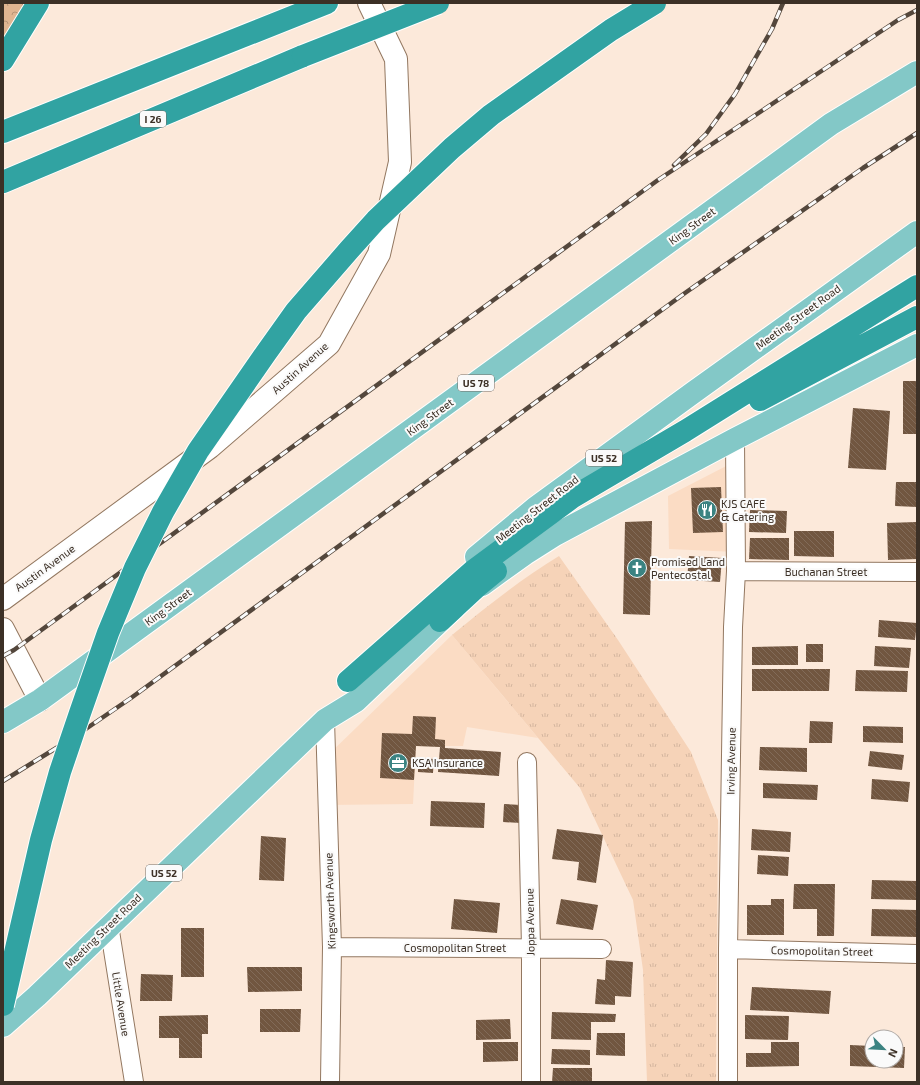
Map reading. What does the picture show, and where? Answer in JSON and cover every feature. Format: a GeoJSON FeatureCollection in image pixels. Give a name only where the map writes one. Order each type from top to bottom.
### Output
{"type":"FeatureCollection","features":[{"type":"Feature","properties":{"kind":"highway"},"geometry":{"type":"LineString","coordinates":[[3,60],[38,3]]}},
{"type":"Feature","properties":{"kind":"highway"},"geometry":{"type":"LineString","coordinates":[[3,132],[327,3]]}},
{"type":"Feature","properties":{"kind":"highway","name":"I 26"},"geometry":{"type":"LineString","coordinates":[[3,182],[303,56],[438,3]]}},
{"type":"Feature","properties":{"kind":"highway"},"geometry":{"type":"LineString","coordinates":[[3,1005],[40,840],[60,772],[82,706],[108,633],[135,568],[163,512],[198,451],[296,311],[349,250],[408,190],[452,148],[491,116],[611,30],[655,3]]}},
{"type":"Feature","properties":{"kind":"highway"},"geometry":{"type":"LineString","coordinates":[[348,681],[474,570],[574,497],[917,286]]}},
{"type":"Feature","properties":{"kind":"highway"},"geometry":{"type":"LineString","coordinates":[[440,620],[479,585],[526,547],[559,523],[749,406],[917,317]]}},
{"type":"Feature","properties":{"kind":"main road","name":"King Street"},"geometry":{"type":"LineString","coordinates":[[3,722],[40,700],[832,124],[917,72]]}},
{"type":"Feature","properties":{"kind":"main road","name":"Meeting Street Road"},"geometry":{"type":"LineString","coordinates":[[325,720],[348,681],[390,636],[450,578],[535,508],[917,232]]}},
{"type":"Feature","properties":{"kind":"main road","name":"Meeting Street Road"},"geometry":{"type":"LineString","coordinates":[[3,1026],[37,996],[109,925],[325,720],[356,701],[440,620],[485,583],[538,546],[735,439],[917,345]]}},
{"type":"Feature","properties":{"kind":"street","name":"Austin Avenue"},"geometry":{"type":"LineString","coordinates":[[3,599],[210,447],[329,344],[379,254],[400,162],[396,59],[369,3]]}},
{"type":"Feature","properties":{"kind":"street","name":"Irving Avenue"},"geometry":{"type":"LineString","coordinates":[[728,1082],[728,949],[733,627],[736,571],[735,439]]}},
{"type":"Feature","properties":{"kind":"street","name":"Buchanan Street"},"geometry":{"type":"LineString","coordinates":[[736,571],[917,572]]}},
{"type":"Feature","properties":{"kind":"street"},"geometry":{"type":"LineString","coordinates":[[3,629],[40,700]]}},
{"type":"Feature","properties":{"kind":"street","name":"Kingsworth Avenue"},"geometry":{"type":"LineString","coordinates":[[325,720],[332,947],[330,1082]]}},
{"type":"Feature","properties":{"kind":"street","name":"Joppa Avenue"},"geometry":{"type":"LineString","coordinates":[[527,762],[531,948],[531,1082]]}},
{"type":"Feature","properties":{"kind":"street","name":"Little Avenue"},"geometry":{"type":"LineString","coordinates":[[109,925],[134,1082]]}},
{"type":"Feature","properties":{"kind":"street","name":"Cosmopolitan Street"},"geometry":{"type":"LineString","coordinates":[[332,947],[602,949]]}},
{"type":"Feature","properties":{"kind":"street","name":"Cosmopolitan Street"},"geometry":{"type":"LineString","coordinates":[[728,949],[917,954]]}},
{"type":"Feature","properties":{"kind":"shaded area"},"geometry":{"type":"Polygon","coordinates":[[[734,462],[736,552],[669,549],[668,496],[734,462]]]}},
{"type":"Feature","properties":{"kind":"shaded area"},"geometry":{"type":"Polygon","coordinates":[[[452,635],[538,738],[467,727],[463,746],[416,746],[413,804],[327,805],[326,757],[452,635]]]}},
{"type":"Feature","properties":{"kind":"green space"},"geometry":{"type":"Polygon","coordinates":[[[3,3],[38,3],[3,60],[3,3]]]}},
{"type":"Feature","properties":{"kind":"green space"},"geometry":{"type":"Polygon","coordinates":[[[559,556],[618,640],[691,752],[718,820],[716,1082],[647,1082],[643,970],[633,900],[580,788],[452,635],[517,584],[559,556]]]}},
{"type":"Feature","properties":{"kind":"building"},"geometry":{"type":"Polygon","coordinates":[[[903,381],[917,381],[917,434],[903,434],[903,381]]]}},
{"type":"Feature","properties":{"kind":"building"},"geometry":{"type":"Polygon","coordinates":[[[853,408],[890,411],[886,470],[848,468],[853,408]]]}},
{"type":"Feature","properties":{"kind":"building"},"geometry":{"type":"Polygon","coordinates":[[[896,482],[917,482],[917,507],[895,506],[896,482]]]}},
{"type":"Feature","properties":{"kind":"building","name":"KJS CAFE & Catering"},"geometry":{"type":"Polygon","coordinates":[[[721,487],[723,532],[693,533],[691,488],[721,487]]]}},
{"type":"Feature","properties":{"kind":"building"},"geometry":{"type":"Polygon","coordinates":[[[750,510],[787,511],[786,533],[749,532],[750,510]]]}},
{"type":"Feature","properties":{"kind":"building","name":"Promised Land Pentecostal"},"geometry":{"type":"Polygon","coordinates":[[[652,521],[650,615],[623,614],[625,522],[652,521]]]}},
{"type":"Feature","properties":{"kind":"building"},"geometry":{"type":"Polygon","coordinates":[[[916,522],[917,559],[888,560],[887,523],[916,522]]]}},
{"type":"Feature","properties":{"kind":"building"},"geometry":{"type":"Polygon","coordinates":[[[794,531],[834,531],[834,557],[794,556],[794,531]]]}},
{"type":"Feature","properties":{"kind":"building"},"geometry":{"type":"Polygon","coordinates":[[[750,538],[789,538],[789,560],[749,559],[750,538]]]}},
{"type":"Feature","properties":{"kind":"building"},"geometry":{"type":"Polygon","coordinates":[[[689,556],[722,558],[720,582],[687,580],[689,556]]]}},
{"type":"Feature","properties":{"kind":"building"},"geometry":{"type":"Polygon","coordinates":[[[879,620],[917,623],[915,640],[878,637],[879,620]]]}},
{"type":"Feature","properties":{"kind":"building"},"geometry":{"type":"Polygon","coordinates":[[[806,644],[823,644],[823,662],[806,662],[806,644]]]}},
{"type":"Feature","properties":{"kind":"building"},"geometry":{"type":"Polygon","coordinates":[[[798,646],[798,665],[752,665],[752,647],[798,646]]]}},
{"type":"Feature","properties":{"kind":"building"},"geometry":{"type":"Polygon","coordinates":[[[875,646],[911,648],[909,668],[874,666],[875,646]]]}},
{"type":"Feature","properties":{"kind":"building"},"geometry":{"type":"Polygon","coordinates":[[[752,669],[830,669],[829,691],[752,691],[752,669]]]}},
{"type":"Feature","properties":{"kind":"building"},"geometry":{"type":"Polygon","coordinates":[[[856,670],[908,671],[907,692],[855,691],[856,670]]]}},
{"type":"Feature","properties":{"kind":"building","name":"KSA Insurance"},"geometry":{"type":"Polygon","coordinates":[[[413,716],[436,717],[435,739],[445,740],[445,748],[501,752],[499,776],[438,772],[440,747],[416,746],[414,780],[380,778],[382,733],[412,734],[413,716]]]}},
{"type":"Feature","properties":{"kind":"building"},"geometry":{"type":"Polygon","coordinates":[[[810,721],[833,722],[832,743],[809,743],[810,721]]]}},
{"type":"Feature","properties":{"kind":"building"},"geometry":{"type":"Polygon","coordinates":[[[863,726],[903,727],[903,743],[863,742],[863,726]]]}},
{"type":"Feature","properties":{"kind":"building"},"geometry":{"type":"Polygon","coordinates":[[[760,747],[807,748],[807,772],[759,770],[760,747]]]}},
{"type":"Feature","properties":{"kind":"building"},"geometry":{"type":"Polygon","coordinates":[[[870,751],[904,755],[902,770],[868,766],[870,751]]]}},
{"type":"Feature","properties":{"kind":"building"},"geometry":{"type":"Polygon","coordinates":[[[418,758],[434,759],[433,773],[418,772],[418,758]]]}},
{"type":"Feature","properties":{"kind":"building"},"geometry":{"type":"Polygon","coordinates":[[[872,779],[910,782],[908,802],[871,799],[872,779]]]}},
{"type":"Feature","properties":{"kind":"building"},"geometry":{"type":"Polygon","coordinates":[[[763,783],[818,785],[817,800],[763,798],[763,783]]]}},
{"type":"Feature","properties":{"kind":"building"},"geometry":{"type":"Polygon","coordinates":[[[431,801],[485,803],[484,828],[430,826],[431,801]]]}},
{"type":"Feature","properties":{"kind":"building"},"geometry":{"type":"Polygon","coordinates":[[[504,804],[521,805],[521,823],[503,822],[504,804]]]}},
{"type":"Feature","properties":{"kind":"building"},"geometry":{"type":"Polygon","coordinates":[[[557,829],[603,835],[596,883],[577,880],[579,862],[552,859],[557,829]]]}},
{"type":"Feature","properties":{"kind":"building"},"geometry":{"type":"Polygon","coordinates":[[[752,829],[791,832],[790,852],[751,850],[752,829]]]}},
{"type":"Feature","properties":{"kind":"building"},"geometry":{"type":"Polygon","coordinates":[[[261,836],[286,838],[284,881],[259,880],[261,836]]]}},
{"type":"Feature","properties":{"kind":"building"},"geometry":{"type":"Polygon","coordinates":[[[758,855],[789,857],[788,876],[757,874],[758,855]]]}},
{"type":"Feature","properties":{"kind":"building"},"geometry":{"type":"Polygon","coordinates":[[[872,880],[917,881],[916,900],[871,899],[872,880]]]}},
{"type":"Feature","properties":{"kind":"building"},"geometry":{"type":"Polygon","coordinates":[[[794,884],[835,884],[834,936],[817,936],[817,909],[793,909],[794,884]]]}},
{"type":"Feature","properties":{"kind":"building"},"geometry":{"type":"Polygon","coordinates":[[[454,899],[500,903],[497,933],[451,929],[454,899]]]}},
{"type":"Feature","properties":{"kind":"building"},"geometry":{"type":"Polygon","coordinates":[[[561,899],[598,905],[593,930],[556,924],[561,899]]]}},
{"type":"Feature","properties":{"kind":"building"},"geometry":{"type":"Polygon","coordinates":[[[771,899],[784,899],[784,935],[747,935],[747,905],[771,905],[771,899]]]}},
{"type":"Feature","properties":{"kind":"building"},"geometry":{"type":"Polygon","coordinates":[[[872,909],[917,910],[917,937],[871,936],[872,909]]]}},
{"type":"Feature","properties":{"kind":"building"},"geometry":{"type":"Polygon","coordinates":[[[181,928],[204,928],[204,977],[181,977],[181,928]]]}},
{"type":"Feature","properties":{"kind":"building"},"geometry":{"type":"Polygon","coordinates":[[[606,960],[633,962],[631,997],[615,996],[615,1005],[595,1004],[597,979],[605,980],[606,960]]]}},
{"type":"Feature","properties":{"kind":"building"},"geometry":{"type":"Polygon","coordinates":[[[247,967],[302,967],[302,991],[248,992],[247,967]]]}},
{"type":"Feature","properties":{"kind":"building"},"geometry":{"type":"Polygon","coordinates":[[[141,974],[173,975],[172,1001],[140,1001],[141,974]]]}},
{"type":"Feature","properties":{"kind":"building"},"geometry":{"type":"Polygon","coordinates":[[[752,987],[831,991],[829,1014],[750,1010],[752,987]]]}},
{"type":"Feature","properties":{"kind":"building"},"geometry":{"type":"Polygon","coordinates":[[[260,1009],[301,1009],[300,1032],[260,1032],[260,1009]]]}},
{"type":"Feature","properties":{"kind":"building"},"geometry":{"type":"Polygon","coordinates":[[[552,1012],[616,1014],[615,1022],[591,1022],[591,1040],[551,1039],[552,1012]]]}},
{"type":"Feature","properties":{"kind":"building"},"geometry":{"type":"Polygon","coordinates":[[[208,1015],[208,1034],[202,1034],[202,1058],[179,1058],[179,1038],[159,1038],[159,1016],[208,1015]]]}},
{"type":"Feature","properties":{"kind":"building"},"geometry":{"type":"Polygon","coordinates":[[[745,1015],[789,1016],[788,1040],[745,1039],[745,1015]]]}},
{"type":"Feature","properties":{"kind":"building"},"geometry":{"type":"Polygon","coordinates":[[[510,1019],[511,1039],[476,1040],[476,1020],[510,1019]]]}},
{"type":"Feature","properties":{"kind":"building"},"geometry":{"type":"Polygon","coordinates":[[[597,1033],[625,1033],[625,1056],[596,1055],[597,1033]]]}},
{"type":"Feature","properties":{"kind":"building"},"geometry":{"type":"Polygon","coordinates":[[[483,1042],[518,1042],[518,1061],[483,1062],[483,1042]]]}},
{"type":"Feature","properties":{"kind":"building"},"geometry":{"type":"Polygon","coordinates":[[[771,1042],[799,1042],[799,1066],[746,1067],[746,1053],[771,1053],[771,1042]]]}},
{"type":"Feature","properties":{"kind":"building"},"geometry":{"type":"Polygon","coordinates":[[[850,1045],[864,1046],[864,1067],[850,1066],[850,1045]]]}},
{"type":"Feature","properties":{"kind":"building"},"geometry":{"type":"Polygon","coordinates":[[[904,1047],[905,1047],[904,1068],[904,1047]]]}},
{"type":"Feature","properties":{"kind":"building"},"geometry":{"type":"Polygon","coordinates":[[[552,1049],[590,1050],[590,1065],[551,1064],[552,1049]]]}},
{"type":"Feature","properties":{"kind":"building"},"geometry":{"type":"Polygon","coordinates":[[[553,1068],[592,1068],[592,1082],[552,1082],[553,1068]]]}},
{"type":"Feature","properties":{"kind":"railway"},"geometry":{"type":"LineString","coordinates":[[674,165],[706,134],[735,94],[772,29],[783,3]]}},
{"type":"Feature","properties":{"kind":"railway"},"geometry":{"type":"LineString","coordinates":[[3,656],[14,650],[658,180],[898,20],[917,10]]}},
{"type":"Feature","properties":{"kind":"railway"},"geometry":{"type":"LineString","coordinates":[[3,781],[74,737],[131,698],[685,293],[863,168],[917,133]]}},
{"type":"Feature","properties":{"kind":"place","name":"KJS CAFE & Catering"},"geometry":{"type":"Point","coordinates":[707,510]}},
{"type":"Feature","properties":{"kind":"place","name":"Promised Land Pentecostal"},"geometry":{"type":"Point","coordinates":[637,568]}},
{"type":"Feature","properties":{"kind":"place","name":"KSA Insurance"},"geometry":{"type":"Point","coordinates":[398,763]}}]}
